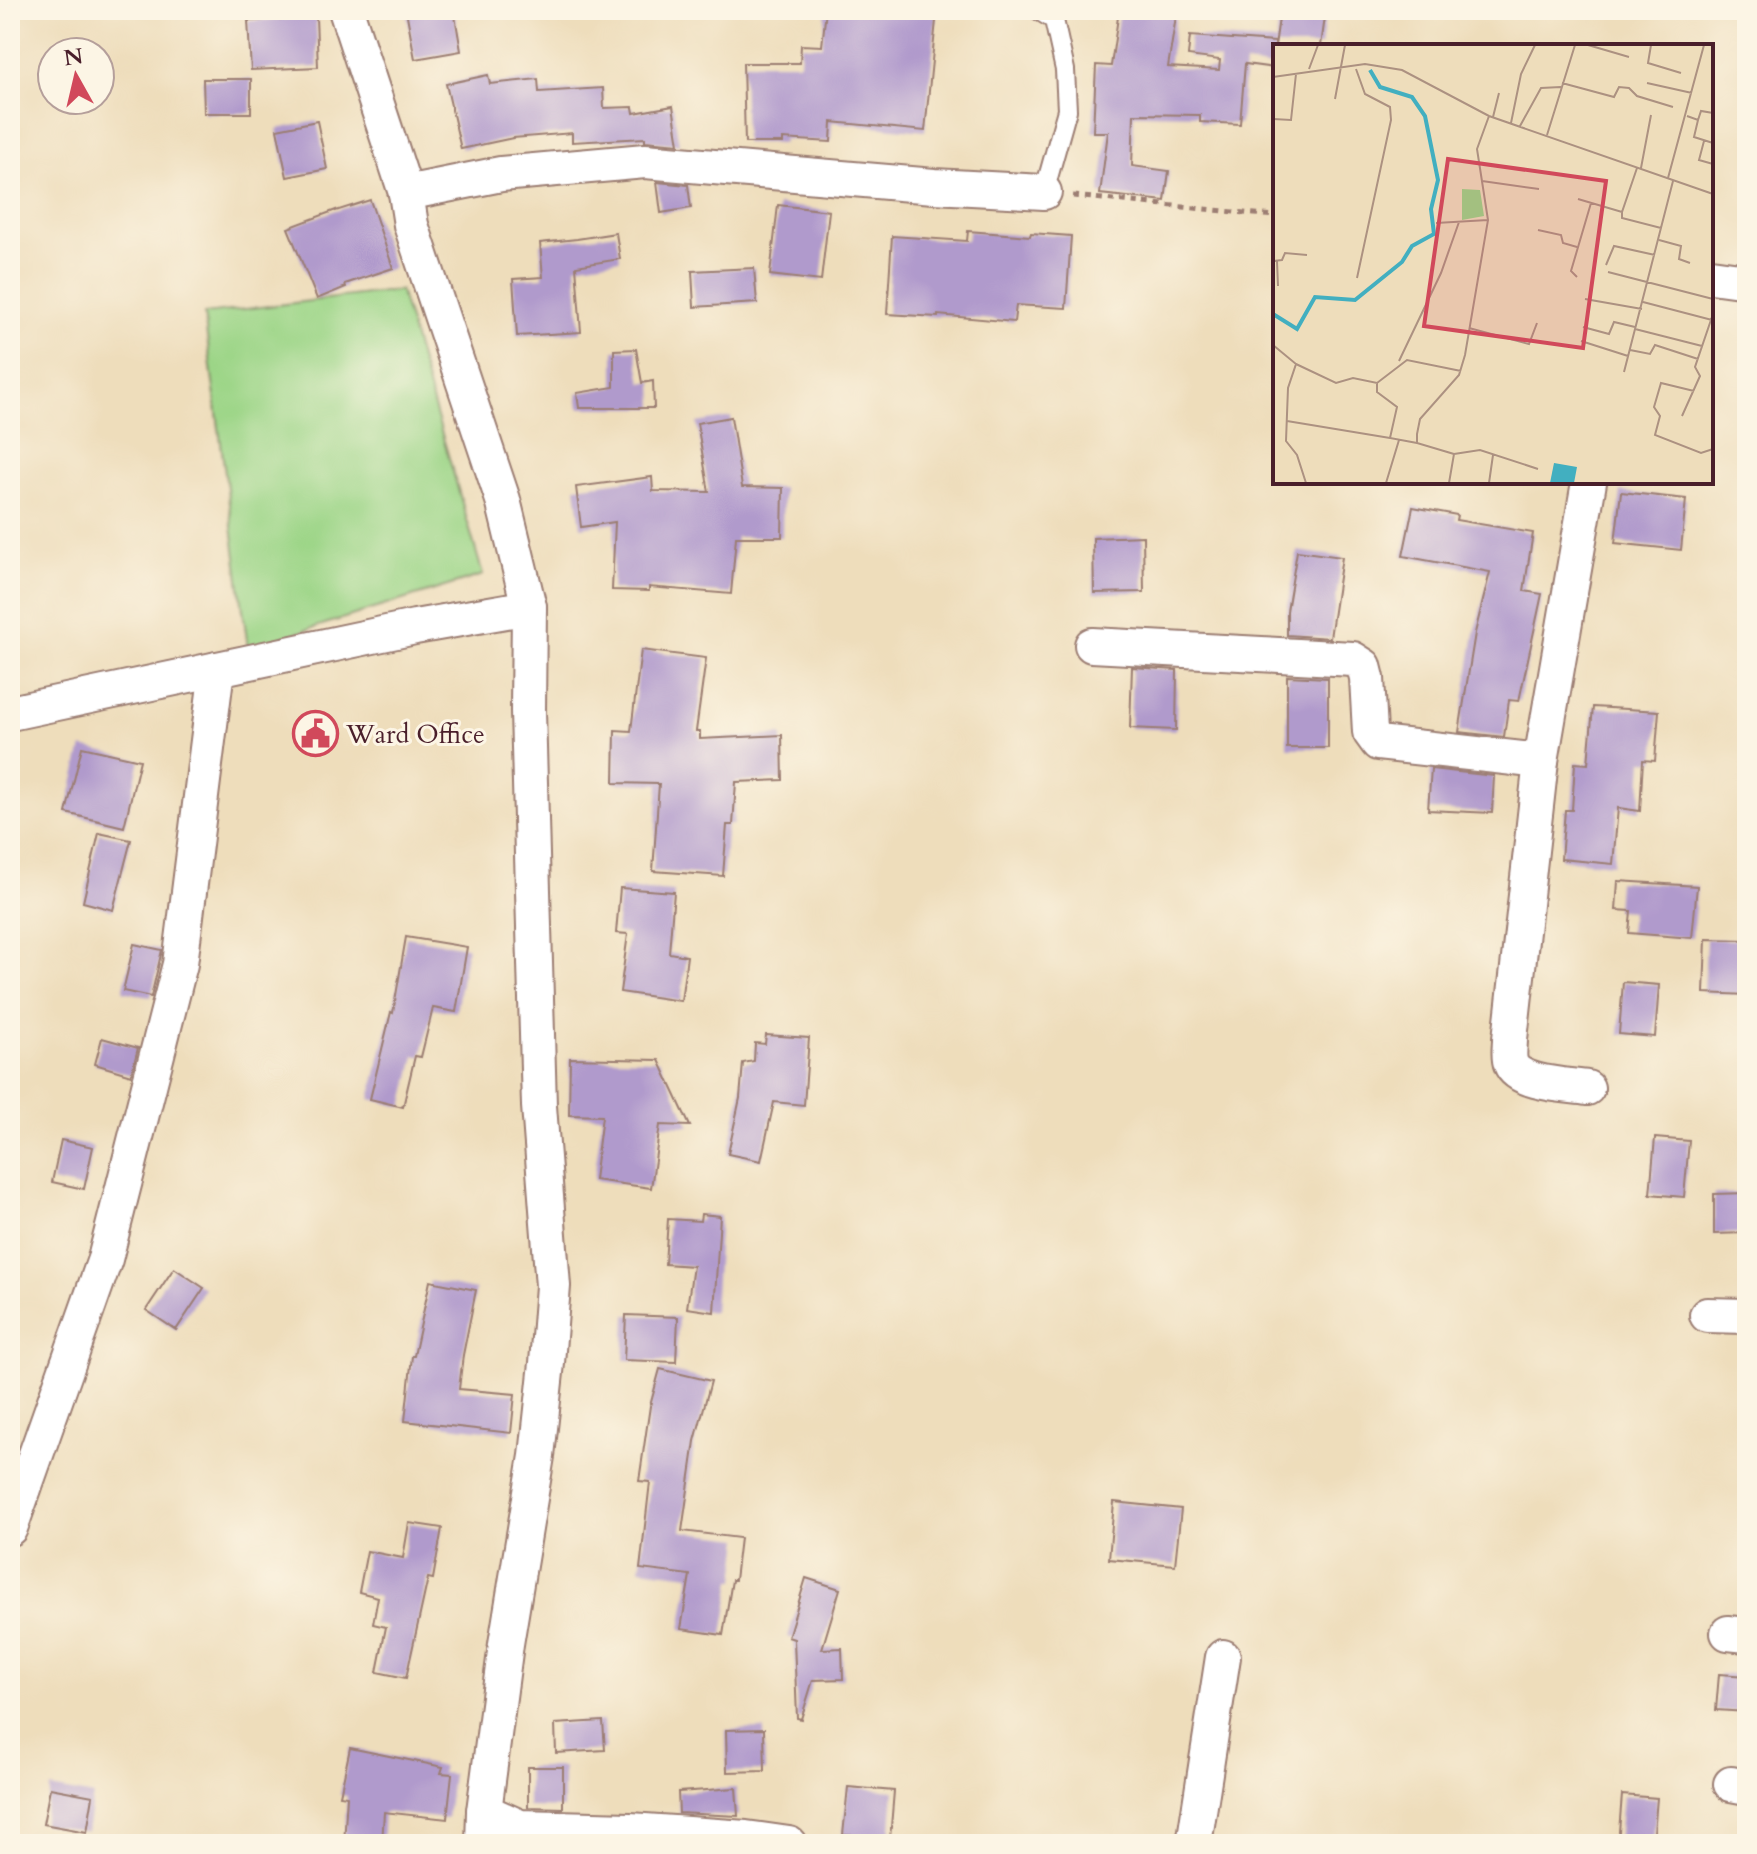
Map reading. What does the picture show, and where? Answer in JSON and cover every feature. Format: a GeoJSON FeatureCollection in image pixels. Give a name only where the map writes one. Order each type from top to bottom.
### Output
{"type":"FeatureCollection","features":[{"type":"Feature","properties":{"kind":"street"},"geometry":{"type":"LineString","coordinates":[[346,10],[406,193],[411,225],[503,500],[529,607],[528,711],[539,1106],[553,1286],[537,1456],[506,1644],[483,1828],[630,1830],[789,1844]]}},
{"type":"Feature","properties":{"kind":"street"},"geometry":{"type":"LineString","coordinates":[[406,193],[501,174],[645,161],[934,186],[1044,192]]}},
{"type":"Feature","properties":{"kind":"street"},"geometry":{"type":"LineString","coordinates":[[1713,276],[1747,281]]}},
{"type":"Feature","properties":{"kind":"street"},"geometry":{"type":"LineString","coordinates":[[1587,1088],[1517,1074],[1509,1062],[1541,761],[1589,484]]}},
{"type":"Feature","properties":{"kind":"street"},"geometry":{"type":"LineString","coordinates":[[10,713],[415,627],[529,607]]}},
{"type":"Feature","properties":{"kind":"street"},"geometry":{"type":"LineString","coordinates":[[1092,645],[1353,659],[1364,666],[1370,732],[1378,743],[1541,761]]}},
{"type":"Feature","properties":{"kind":"street"},"geometry":{"type":"LineString","coordinates":[[10,1528],[105,1259],[180,964],[217,669]]}},
{"type":"Feature","properties":{"kind":"street"},"geometry":{"type":"LineString","coordinates":[[1707,1315],[1747,1316]]}},
{"type":"Feature","properties":{"kind":"street"},"geometry":{"type":"LineString","coordinates":[[1194,1844],[1223,1657]]}},
{"type":"Feature","properties":{"kind":"lane"},"geometry":{"type":"LineString","coordinates":[[1038,10],[1054,20],[1065,70],[1067,110],[1044,192]]}},
{"type":"Feature","properties":{"kind":"path"},"geometry":{"type":"LineString","coordinates":[[1044,192],[1273,216]]}},
{"type":"Feature","properties":{"kind":"green space"},"geometry":{"type":"Polygon","coordinates":[[[400,290],[483,575],[248,648],[204,314],[400,290]]]}},
{"type":"Feature","properties":{"kind":"building"},"geometry":{"type":"Polygon","coordinates":[[[406,10],[454,10],[461,51],[415,59],[406,10]]]}},
{"type":"Feature","properties":{"kind":"building"},"geometry":{"type":"Polygon","coordinates":[[[826,10],[937,10],[925,131],[832,122],[831,142],[783,139],[783,143],[745,143],[743,63],[800,63],[801,45],[822,46],[826,10]]]}},
{"type":"Feature","properties":{"kind":"building"},"geometry":{"type":"Polygon","coordinates":[[[1119,10],[1177,10],[1168,67],[1219,70],[1220,60],[1188,56],[1190,36],[1275,42],[1273,68],[1245,64],[1240,124],[1200,122],[1200,115],[1134,114],[1132,166],[1169,171],[1165,201],[1100,194],[1108,132],[1093,132],[1096,65],[1111,66],[1119,10]]]}},
{"type":"Feature","properties":{"kind":"building"},"geometry":{"type":"Polygon","coordinates":[[[1280,11],[1325,17],[1321,44],[1275,44],[1280,11]]]}},
{"type":"Feature","properties":{"kind":"building"},"geometry":{"type":"Polygon","coordinates":[[[316,17],[318,67],[251,70],[248,21],[316,17]]]}},
{"type":"Feature","properties":{"kind":"building"},"geometry":{"type":"Polygon","coordinates":[[[488,75],[490,84],[538,79],[539,92],[603,88],[604,108],[633,107],[634,113],[673,106],[679,144],[645,141],[645,138],[572,142],[572,133],[513,138],[461,149],[446,84],[488,75]]]}},
{"type":"Feature","properties":{"kind":"building"},"geometry":{"type":"Polygon","coordinates":[[[203,79],[251,79],[251,113],[204,113],[203,79]]]}},
{"type":"Feature","properties":{"kind":"building"},"geometry":{"type":"Polygon","coordinates":[[[317,121],[327,169],[287,177],[277,129],[317,121]]]}},
{"type":"Feature","properties":{"kind":"building"},"geometry":{"type":"Polygon","coordinates":[[[657,182],[688,185],[691,208],[661,213],[657,182]]]}},
{"type":"Feature","properties":{"kind":"building"},"geometry":{"type":"Polygon","coordinates":[[[370,200],[393,268],[345,284],[346,287],[317,299],[288,228],[370,200]]]}},
{"type":"Feature","properties":{"kind":"building"},"geometry":{"type":"Polygon","coordinates":[[[778,205],[829,211],[821,281],[770,275],[778,205]]]}},
{"type":"Feature","properties":{"kind":"building"},"geometry":{"type":"Polygon","coordinates":[[[968,231],[1071,236],[1066,308],[1016,305],[1014,322],[887,314],[892,236],[967,241],[968,231]]]}},
{"type":"Feature","properties":{"kind":"building"},"geometry":{"type":"Polygon","coordinates":[[[616,233],[620,259],[576,266],[581,332],[517,336],[513,279],[543,277],[540,243],[616,233]]]}},
{"type":"Feature","properties":{"kind":"building"},"geometry":{"type":"Polygon","coordinates":[[[754,268],[757,303],[694,307],[692,271],[754,268]]]}},
{"type":"Feature","properties":{"kind":"building"},"geometry":{"type":"Polygon","coordinates":[[[636,349],[642,383],[653,381],[654,408],[579,408],[577,393],[614,387],[614,350],[636,349]]]}},
{"type":"Feature","properties":{"kind":"building"},"geometry":{"type":"Polygon","coordinates":[[[731,417],[742,487],[783,488],[782,537],[736,537],[731,594],[649,587],[649,591],[612,590],[615,522],[581,527],[576,487],[652,477],[653,491],[709,492],[697,423],[731,417]]]}},
{"type":"Feature","properties":{"kind":"building"},"geometry":{"type":"Polygon","coordinates":[[[1621,492],[1686,499],[1681,550],[1615,543],[1621,492]]]}},
{"type":"Feature","properties":{"kind":"building"},"geometry":{"type":"Polygon","coordinates":[[[1413,507],[1457,515],[1456,520],[1533,533],[1524,591],[1542,594],[1519,701],[1509,700],[1504,737],[1459,732],[1475,633],[1490,572],[1403,556],[1413,507]]]}},
{"type":"Feature","properties":{"kind":"building"},"geometry":{"type":"Polygon","coordinates":[[[1143,536],[1144,592],[1094,593],[1093,538],[1143,536]]]}},
{"type":"Feature","properties":{"kind":"building"},"geometry":{"type":"Polygon","coordinates":[[[1297,551],[1342,557],[1330,638],[1287,635],[1287,611],[1297,551]]]}},
{"type":"Feature","properties":{"kind":"building"},"geometry":{"type":"Polygon","coordinates":[[[641,650],[706,658],[696,731],[700,731],[700,739],[782,735],[783,780],[736,782],[733,825],[727,825],[723,876],[653,871],[659,784],[614,783],[615,730],[631,731],[641,650]]]}},
{"type":"Feature","properties":{"kind":"building"},"geometry":{"type":"Polygon","coordinates":[[[1132,667],[1177,670],[1176,730],[1130,728],[1132,667]]]}},
{"type":"Feature","properties":{"kind":"building"},"geometry":{"type":"Polygon","coordinates":[[[1287,676],[1328,678],[1328,748],[1287,748],[1287,676]]]}},
{"type":"Feature","properties":{"kind":"building"},"geometry":{"type":"Polygon","coordinates":[[[1593,707],[1659,711],[1655,761],[1643,760],[1640,811],[1618,808],[1613,864],[1561,859],[1565,810],[1572,810],[1575,763],[1588,764],[1593,707]]]}},
{"type":"Feature","properties":{"kind":"building"},"geometry":{"type":"Polygon","coordinates":[[[82,747],[140,760],[124,827],[66,813],[82,747]]]}},
{"type":"Feature","properties":{"kind":"building"},"geometry":{"type":"Polygon","coordinates":[[[1431,769],[1494,776],[1492,813],[1428,810],[1431,769]]]}},
{"type":"Feature","properties":{"kind":"building"},"geometry":{"type":"Polygon","coordinates":[[[99,833],[131,840],[113,910],[83,902],[99,833]]]}},
{"type":"Feature","properties":{"kind":"building"},"geometry":{"type":"Polygon","coordinates":[[[1618,881],[1697,886],[1692,938],[1629,933],[1631,911],[1616,910],[1618,881]]]}},
{"type":"Feature","properties":{"kind":"building"},"geometry":{"type":"Polygon","coordinates":[[[620,888],[674,892],[669,953],[687,956],[681,1001],[620,992],[628,934],[616,933],[620,888]]]}},
{"type":"Feature","properties":{"kind":"building"},"geometry":{"type":"Polygon","coordinates":[[[406,937],[467,947],[456,1012],[433,1008],[421,1057],[415,1056],[403,1107],[370,1099],[393,1013],[406,937]]]}},
{"type":"Feature","properties":{"kind":"building"},"geometry":{"type":"Polygon","coordinates":[[[1706,939],[1747,940],[1747,995],[1704,993],[1706,939]]]}},
{"type":"Feature","properties":{"kind":"building"},"geometry":{"type":"Polygon","coordinates":[[[134,944],[162,950],[151,997],[123,991],[134,944]]]}},
{"type":"Feature","properties":{"kind":"building"},"geometry":{"type":"Polygon","coordinates":[[[1623,982],[1659,985],[1655,1037],[1619,1034],[1623,982]]]}},
{"type":"Feature","properties":{"kind":"building"},"geometry":{"type":"Polygon","coordinates":[[[766,1035],[809,1038],[804,1105],[774,1102],[761,1161],[728,1154],[740,1098],[743,1063],[754,1061],[755,1043],[765,1044],[766,1035]]]}},
{"type":"Feature","properties":{"kind":"building"},"geometry":{"type":"Polygon","coordinates":[[[102,1038],[138,1048],[131,1075],[95,1064],[102,1038]]]}},
{"type":"Feature","properties":{"kind":"building"},"geometry":{"type":"Polygon","coordinates":[[[570,1058],[659,1060],[690,1126],[660,1125],[651,1188],[594,1180],[602,1116],[569,1115],[570,1058]]]}},
{"type":"Feature","properties":{"kind":"building"},"geometry":{"type":"Polygon","coordinates":[[[1655,1138],[1689,1141],[1684,1197],[1650,1194],[1655,1138]]]}},
{"type":"Feature","properties":{"kind":"building"},"geometry":{"type":"Polygon","coordinates":[[[61,1140],[93,1147],[84,1189],[52,1182],[61,1140]]]}},
{"type":"Feature","properties":{"kind":"building"},"geometry":{"type":"Polygon","coordinates":[[[1747,1193],[1747,1233],[1714,1234],[1714,1194],[1747,1193]]]}},
{"type":"Feature","properties":{"kind":"building"},"geometry":{"type":"Polygon","coordinates":[[[701,1214],[720,1216],[714,1312],[687,1308],[693,1266],[665,1264],[668,1219],[700,1221],[701,1214]]]}},
{"type":"Feature","properties":{"kind":"building"},"geometry":{"type":"Polygon","coordinates":[[[174,1268],[204,1288],[176,1330],[146,1310],[174,1268]]]}},
{"type":"Feature","properties":{"kind":"building"},"geometry":{"type":"Polygon","coordinates":[[[430,1281],[476,1290],[459,1389],[515,1394],[511,1433],[405,1421],[412,1356],[430,1281]]]}},
{"type":"Feature","properties":{"kind":"building"},"geometry":{"type":"Polygon","coordinates":[[[626,1315],[678,1317],[676,1362],[624,1360],[626,1315]]]}},
{"type":"Feature","properties":{"kind":"building"},"geometry":{"type":"Polygon","coordinates":[[[660,1369],[711,1381],[695,1441],[682,1531],[740,1538],[723,1635],[681,1629],[690,1575],[640,1569],[650,1482],[639,1481],[650,1406],[660,1369]]]}},
{"type":"Feature","properties":{"kind":"building"},"geometry":{"type":"Polygon","coordinates":[[[1114,1502],[1181,1509],[1175,1565],[1109,1559],[1114,1502]]]}},
{"type":"Feature","properties":{"kind":"building"},"geometry":{"type":"Polygon","coordinates":[[[409,1523],[442,1528],[433,1579],[428,1578],[406,1678],[377,1672],[386,1627],[373,1624],[378,1597],[359,1592],[367,1551],[403,1558],[409,1523]]]}},
{"type":"Feature","properties":{"kind":"building"},"geometry":{"type":"Polygon","coordinates":[[[806,1578],[840,1589],[822,1649],[842,1648],[843,1679],[813,1680],[801,1719],[797,1718],[794,1639],[788,1637],[806,1578]]]}},
{"type":"Feature","properties":{"kind":"building"},"geometry":{"type":"Polygon","coordinates":[[[1719,1674],[1747,1676],[1747,1712],[1716,1710],[1719,1674]]]}},
{"type":"Feature","properties":{"kind":"building"},"geometry":{"type":"Polygon","coordinates":[[[603,1721],[605,1750],[556,1753],[555,1724],[603,1721]]]}},
{"type":"Feature","properties":{"kind":"building"},"geometry":{"type":"Polygon","coordinates":[[[764,1729],[765,1771],[727,1772],[726,1730],[764,1729]]]}},
{"type":"Feature","properties":{"kind":"building"},"geometry":{"type":"Polygon","coordinates":[[[350,1748],[443,1767],[441,1773],[452,1774],[447,1819],[384,1812],[382,1844],[344,1844],[347,1796],[340,1795],[350,1748]]]}},
{"type":"Feature","properties":{"kind":"building"},"geometry":{"type":"Polygon","coordinates":[[[528,1767],[563,1767],[563,1808],[528,1807],[528,1767]]]}},
{"type":"Feature","properties":{"kind":"building"},"geometry":{"type":"Polygon","coordinates":[[[848,1787],[894,1791],[890,1839],[843,1835],[848,1787]]]}},
{"type":"Feature","properties":{"kind":"building"},"geometry":{"type":"Polygon","coordinates":[[[50,1788],[93,1796],[87,1832],[43,1824],[50,1788]]]}},
{"type":"Feature","properties":{"kind":"building"},"geometry":{"type":"Polygon","coordinates":[[[736,1788],[738,1816],[679,1813],[678,1792],[736,1788]]]}},
{"type":"Feature","properties":{"kind":"building"},"geometry":{"type":"Polygon","coordinates":[[[1622,1795],[1657,1798],[1653,1844],[1618,1844],[1622,1795]]]}},
{"type":"Feature","properties":{"kind":"place","name":"Ward Office"},"geometry":{"type":"Point","coordinates":[315,734]}}]}
